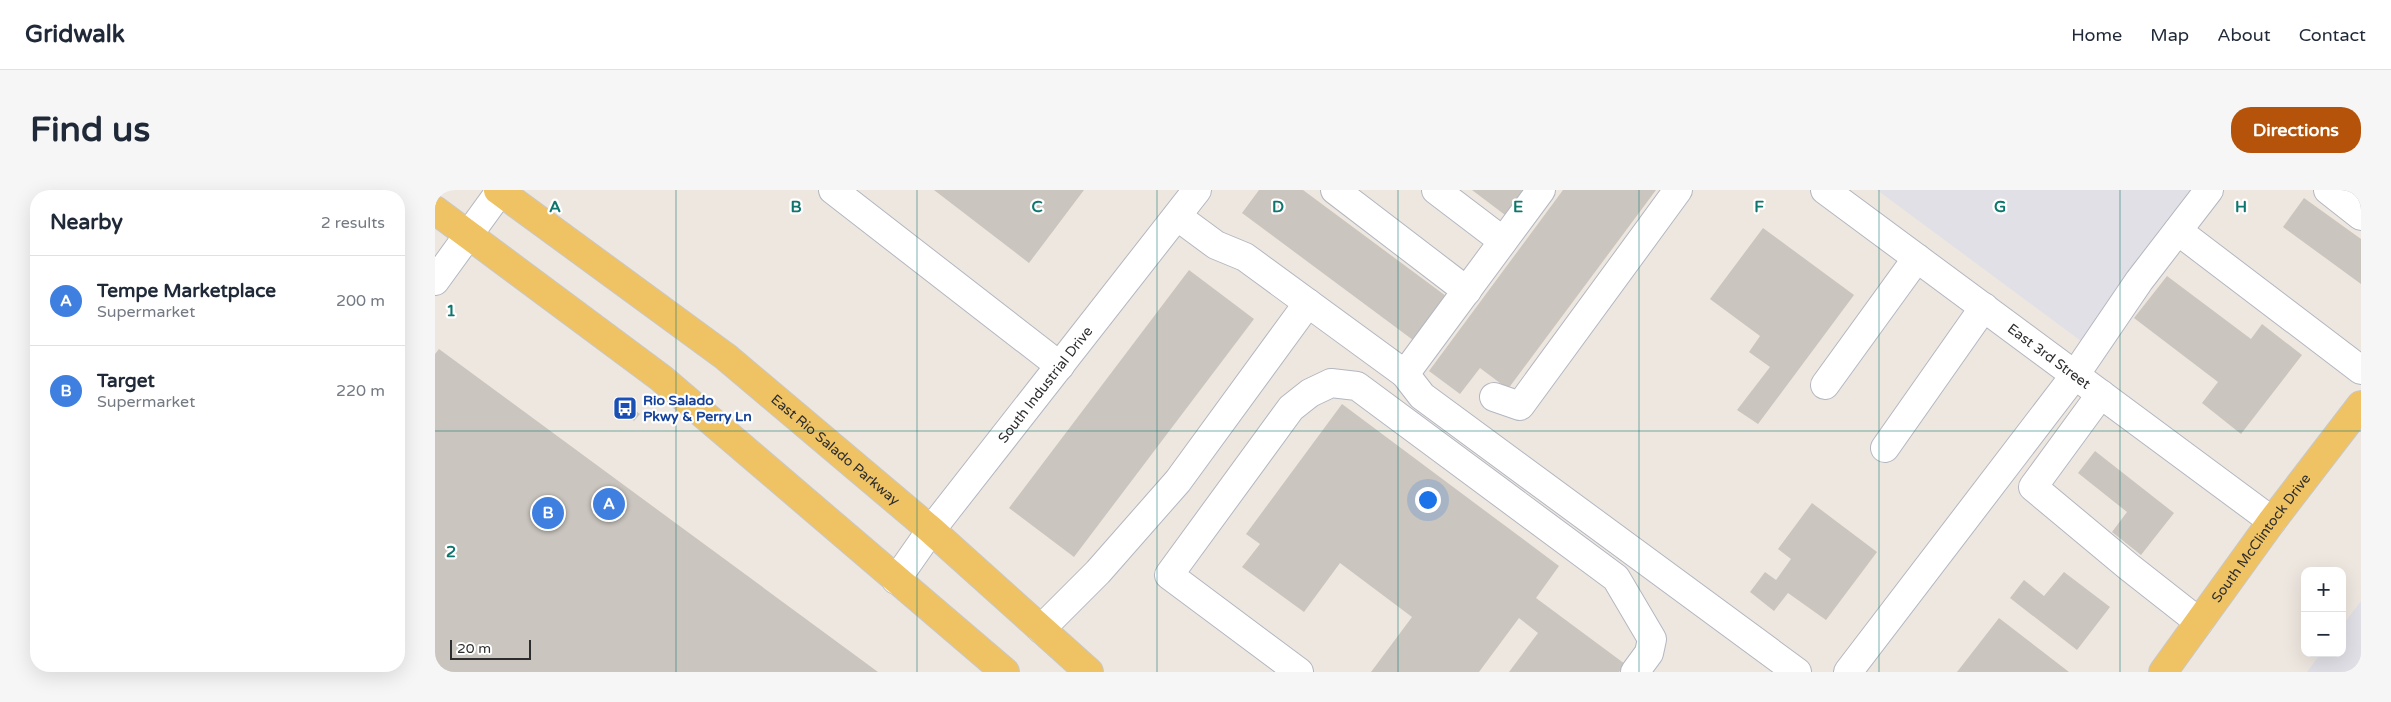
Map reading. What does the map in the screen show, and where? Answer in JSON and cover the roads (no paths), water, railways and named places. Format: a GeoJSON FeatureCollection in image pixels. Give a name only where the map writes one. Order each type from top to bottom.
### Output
{"type":"FeatureCollection","features":[{"type":"Feature","properties":{"kind":"main road","name":"East Rio Salado Parkway"},"geometry":{"type":"LineString","coordinates":[[500,190],[726,358],[931,530],[1089,672]]}},
{"type":"Feature","properties":{"kind":"main road"},"geometry":{"type":"LineString","coordinates":[[435,210],[661,378],[1005,672]]}},
{"type":"Feature","properties":{"kind":"main road","name":"South McClintock Drive"},"geometry":{"type":"LineString","coordinates":[[2163,672],[2272,521],[2361,405]]}},
{"type":"Feature","properties":{"kind":"street"},"geometry":{"type":"LineString","coordinates":[[435,281],[500,190]]}},
{"type":"Feature","properties":{"kind":"street"},"geometry":{"type":"LineString","coordinates":[[833,190],[1060,366]]}},
{"type":"Feature","properties":{"kind":"street","name":"South Industrial Drive"},"geometry":{"type":"LineString","coordinates":[[896,580],[931,530],[1178,217],[1197,190]]}},
{"type":"Feature","properties":{"kind":"street"},"geometry":{"type":"LineString","coordinates":[[1335,190],[1467,290]]}},
{"type":"Feature","properties":{"kind":"street"},"geometry":{"type":"LineString","coordinates":[[1436,190],[1503,241]]}},
{"type":"Feature","properties":{"kind":"street"},"geometry":{"type":"LineString","coordinates":[[1405,374],[1541,190]]}},
{"type":"Feature","properties":{"kind":"street"},"geometry":{"type":"LineString","coordinates":[[1494,397],[1520,406],[1678,190]]}},
{"type":"Feature","properties":{"kind":"street","name":"East 3rd Street"},"geometry":{"type":"LineString","coordinates":[[1825,190],[2272,521]]}},
{"type":"Feature","properties":{"kind":"street"},"geometry":{"type":"LineString","coordinates":[[1848,672],[2075,375],[2139,281],[2209,190]]}},
{"type":"Feature","properties":{"kind":"street"},"geometry":{"type":"LineString","coordinates":[[2328,190],[2361,216]]}},
{"type":"Feature","properties":{"kind":"street"},"geometry":{"type":"LineString","coordinates":[[1178,217],[1216,245],[1245,256],[1405,374],[1421,396],[1797,672]]}},
{"type":"Feature","properties":{"kind":"street"},"geometry":{"type":"LineString","coordinates":[[2178,231],[2361,370]]}},
{"type":"Feature","properties":{"kind":"street"},"geometry":{"type":"LineString","coordinates":[[1825,385],[1917,258]]}},
{"type":"Feature","properties":{"kind":"street"},"geometry":{"type":"LineString","coordinates":[[1041,629],[1099,572],[1178,482],[1308,303]]}},
{"type":"Feature","properties":{"kind":"street"},"geometry":{"type":"LineString","coordinates":[[1885,448],[1984,308]]}},
{"type":"Feature","properties":{"kind":"street"},"geometry":{"type":"LineString","coordinates":[[1299,672],[1169,575],[1291,408],[1310,392],[1331,383],[1357,386],[1616,578],[1652,639],[1649,653],[1635,672]]}},
{"type":"Feature","properties":{"kind":"street"},"geometry":{"type":"LineString","coordinates":[[2101,394],[2033,487],[2199,622]]}},
{"type":"Feature","properties":{"kind":"place","name":"Rio Salado Pkwy & Perry Ln"},"geometry":{"type":"Point","coordinates":[625,408]}},
{"type":"Feature","properties":{"kind":"place","name":"Tempe Marketplace"},"geometry":{"type":"Point","coordinates":[609,504]}},
{"type":"Feature","properties":{"kind":"place","name":"Target"},"geometry":{"type":"Point","coordinates":[548,513]}}]}
